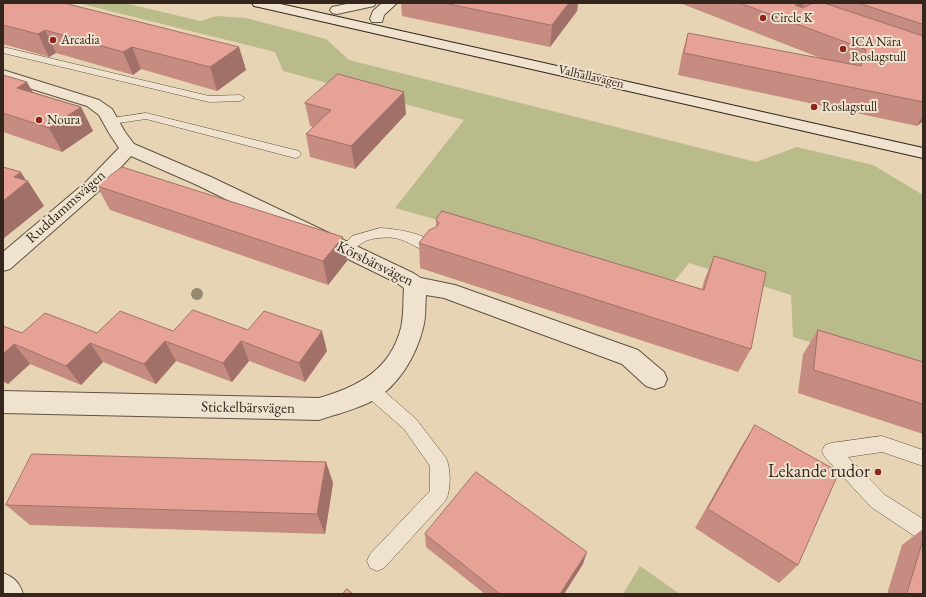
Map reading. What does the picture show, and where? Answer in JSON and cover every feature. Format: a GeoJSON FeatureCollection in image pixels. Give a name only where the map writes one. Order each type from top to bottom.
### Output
{"type":"FeatureCollection","features":[{"type":"Feature","properties":{"kind":"main road","name":"Valhallavägen"},"geometry":{"type":"LineString","coordinates":[[259,3],[923,153]]}},
{"type":"Feature","properties":{"kind":"main road","name":"Valhallavägen"},"geometry":{"type":"LineString","coordinates":[[305,3],[923,140]]}},
{"type":"Feature","properties":{"kind":"main road"},"geometry":{"type":"LineString","coordinates":[[337,10],[369,3]]}},
{"type":"Feature","properties":{"kind":"main road"},"geometry":{"type":"LineString","coordinates":[[377,19],[378,14],[390,3]]}},
{"type":"Feature","properties":{"kind":"main road"},"geometry":{"type":"LineString","coordinates":[[3,75],[93,103],[106,112],[117,133],[128,148]]}},
{"type":"Feature","properties":{"kind":"main road","name":"Körsbärsvägen"},"geometry":{"type":"LineString","coordinates":[[128,148],[204,181],[405,278],[415,285],[447,291],[630,357],[655,379]]}},
{"type":"Feature","properties":{"kind":"main road","name":"Ruddammsvägen"},"geometry":{"type":"LineString","coordinates":[[3,264],[93,186],[128,148]]}},
{"type":"Feature","properties":{"kind":"main road","name":"Stickelbärsvägen"},"geometry":{"type":"LineString","coordinates":[[3,402],[319,409],[345,401],[370,389],[391,371],[403,352],[412,327],[415,285]]}},
{"type":"Feature","properties":{"kind":"main road"},"geometry":{"type":"LineString","coordinates":[[3,588],[8,594]]}},
{"type":"Feature","properties":{"kind":"lane"},"geometry":{"type":"LineString","coordinates":[[3,50],[209,99],[240,98]]}},
{"type":"Feature","properties":{"kind":"lane"},"geometry":{"type":"LineString","coordinates":[[112,121],[146,116],[295,154]]}},
{"type":"Feature","properties":{"kind":"lane"},"geometry":{"type":"LineString","coordinates":[[346,250],[357,239],[380,233],[398,234],[410,237],[431,248]]}},
{"type":"Feature","properties":{"kind":"lane"},"geometry":{"type":"LineString","coordinates":[[370,389],[410,424],[439,464],[439,494],[378,561]]}},
{"type":"Feature","properties":{"kind":"lane"},"geometry":{"type":"LineString","coordinates":[[923,458],[882,444],[831,451],[878,501],[923,530]]}},
{"type":"Feature","properties":{"kind":"green space"},"geometry":{"type":"Polygon","coordinates":[[[78,3],[125,3],[200,21],[217,16],[246,18],[326,39],[349,60],[756,162],[797,147],[873,165],[923,195],[923,375],[793,337],[791,295],[689,263],[671,285],[395,208],[464,120],[283,71],[275,52],[78,3]]]}},
{"type":"Feature","properties":{"kind":"green space"},"geometry":{"type":"Polygon","coordinates":[[[640,566],[680,594],[623,594],[640,566]]]}},
{"type":"Feature","properties":{"kind":"building"},"geometry":{"type":"Polygon","coordinates":[[[3,3],[64,3],[239,47],[210,67],[132,47],[123,52],[45,30],[38,34],[3,25],[3,3]]]}},
{"type":"Feature","properties":{"kind":"building"},"geometry":{"type":"Polygon","coordinates":[[[444,3],[569,3],[552,25],[444,3]]]}},
{"type":"Feature","properties":{"kind":"building"},"geometry":{"type":"Polygon","coordinates":[[[740,3],[798,3],[795,5],[803,8],[813,3],[824,3],[923,36],[923,102],[684,53],[688,33],[861,66],[866,50],[740,3]]]}},
{"type":"Feature","properties":{"kind":"building"},"geometry":{"type":"Polygon","coordinates":[[[859,3],[923,3],[923,24],[859,3]]]}},
{"type":"Feature","properties":{"kind":"building"},"geometry":{"type":"Polygon","coordinates":[[[338,74],[404,92],[351,146],[306,134],[331,110],[305,103],[338,74]]]}},
{"type":"Feature","properties":{"kind":"building"},"geometry":{"type":"Polygon","coordinates":[[[3,75],[27,82],[17,88],[81,107],[49,128],[3,113],[3,75]]]}},
{"type":"Feature","properties":{"kind":"building"},"geometry":{"type":"Polygon","coordinates":[[[3,167],[21,172],[14,177],[28,181],[3,201],[3,167]]]}},
{"type":"Feature","properties":{"kind":"building"},"geometry":{"type":"Polygon","coordinates":[[[122,167],[343,237],[323,261],[97,186],[122,167]]]}},
{"type":"Feature","properties":{"kind":"building"},"geometry":{"type":"Polygon","coordinates":[[[442,211],[704,290],[714,256],[766,272],[751,349],[419,243],[429,230],[436,227],[439,223],[436,220],[442,211]]]}},
{"type":"Feature","properties":{"kind":"building"},"geometry":{"type":"Polygon","coordinates":[[[193,310],[248,330],[264,311],[322,331],[299,363],[241,341],[223,363],[165,341],[144,364],[90,343],[66,366],[14,344],[3,354],[3,326],[22,333],[45,313],[97,333],[120,311],[173,331],[193,310]]]}},
{"type":"Feature","properties":{"kind":"building"},"geometry":{"type":"Polygon","coordinates":[[[818,330],[923,362],[923,404],[814,370],[818,330]]]}},
{"type":"Feature","properties":{"kind":"building"},"geometry":{"type":"Polygon","coordinates":[[[755,425],[839,472],[798,565],[708,509],[755,425]]]}},
{"type":"Feature","properties":{"kind":"building"},"geometry":{"type":"Polygon","coordinates":[[[32,454],[326,462],[317,514],[6,505],[32,454]]]}},
{"type":"Feature","properties":{"kind":"building"},"geometry":{"type":"Polygon","coordinates":[[[476,472],[587,552],[560,594],[500,594],[425,534],[476,472]]]}},
{"type":"Feature","properties":{"kind":"building"},"geometry":{"type":"Polygon","coordinates":[[[923,540],[923,594],[907,594],[923,540]]]}},
{"type":"Feature","properties":{"kind":"building"},"geometry":{"type":"Polygon","coordinates":[[[347,589],[353,594],[343,594],[347,589]]]}},
{"type":"Feature","properties":{"kind":"place","name":"Circle K"},"geometry":{"type":"Point","coordinates":[763,18]}},
{"type":"Feature","properties":{"kind":"place","name":"Arcadia"},"geometry":{"type":"Point","coordinates":[53,40]}},
{"type":"Feature","properties":{"kind":"place","name":"ICA Nära Roslagstull"},"geometry":{"type":"Point","coordinates":[843,49]}},
{"type":"Feature","properties":{"kind":"place","name":"Roslagstull"},"geometry":{"type":"Point","coordinates":[814,107]}},
{"type":"Feature","properties":{"kind":"place","name":"Noura"},"geometry":{"type":"Point","coordinates":[39,120]}},
{"type":"Feature","properties":{"kind":"place","name":"Lekande rudor"},"geometry":{"type":"Point","coordinates":[878,472]}}]}
